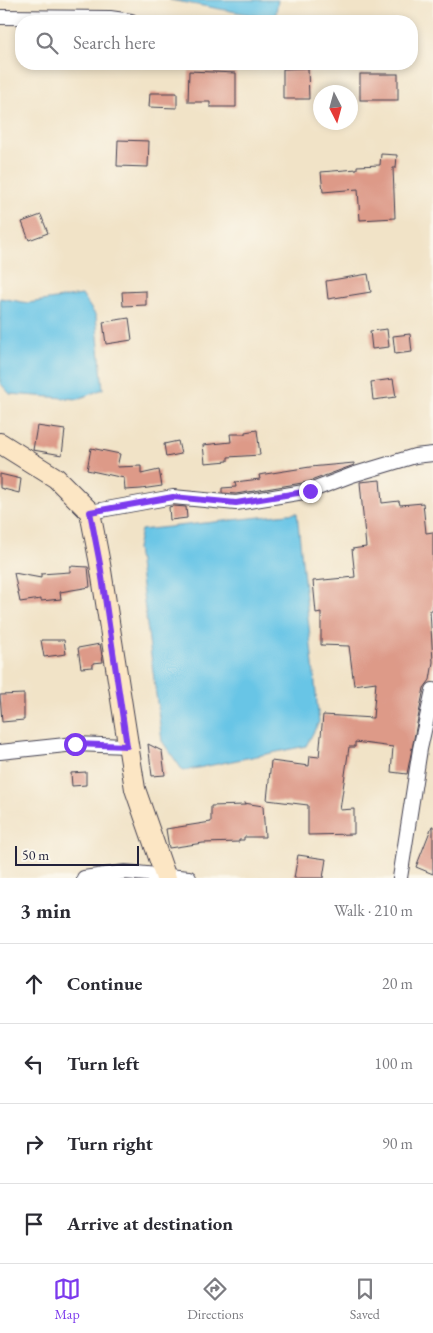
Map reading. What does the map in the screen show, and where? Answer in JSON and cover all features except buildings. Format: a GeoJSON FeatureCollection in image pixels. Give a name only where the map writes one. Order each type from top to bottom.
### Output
{"type":"FeatureCollection","features":[{"type":"Feature","properties":{"kind":"street"},"geometry":{"type":"LineString","coordinates":[[0,17],[15,17]]}},
{"type":"Feature","properties":{"kind":"street"},"geometry":{"type":"LineString","coordinates":[[0,442],[56,478],[90,512],[100,564],[135,789],[166,876]]}},
{"type":"Feature","properties":{"kind":"street"},"geometry":{"type":"LineString","coordinates":[[90,512],[173,497],[236,503],[310,491],[352,475],[415,456],[433,454]]}},
{"type":"Feature","properties":{"kind":"street"},"geometry":{"type":"LineString","coordinates":[[400,878],[420,749],[433,690]]}},
{"type":"Feature","properties":{"kind":"street"},"geometry":{"type":"LineString","coordinates":[[0,752],[75,744],[127,746]]}},
{"type":"Feature","properties":{"kind":"street"},"geometry":{"type":"LineString","coordinates":[[84,878],[125,872],[189,878]]}},
{"type":"Feature","properties":{"kind":"water"},"geometry":{"type":"Polygon","coordinates":[[[170,0],[278,0],[276,15],[253,15],[170,0]]]}},
{"type":"Feature","properties":{"kind":"water"},"geometry":{"type":"Polygon","coordinates":[[[82,295],[96,316],[103,389],[78,399],[10,394],[0,383],[0,298],[28,303],[82,295]]]}},
{"type":"Feature","properties":{"kind":"water"},"geometry":{"type":"Polygon","coordinates":[[[297,513],[319,722],[306,746],[183,771],[162,741],[137,548],[141,530],[297,513]]]}},
{"type":"Feature","properties":{"kind":"route"},"geometry":{"type":"LineString","coordinates":[[75,744],[127,746],[100,564],[90,512],[173,497],[236,503],[310,491]]}}]}
